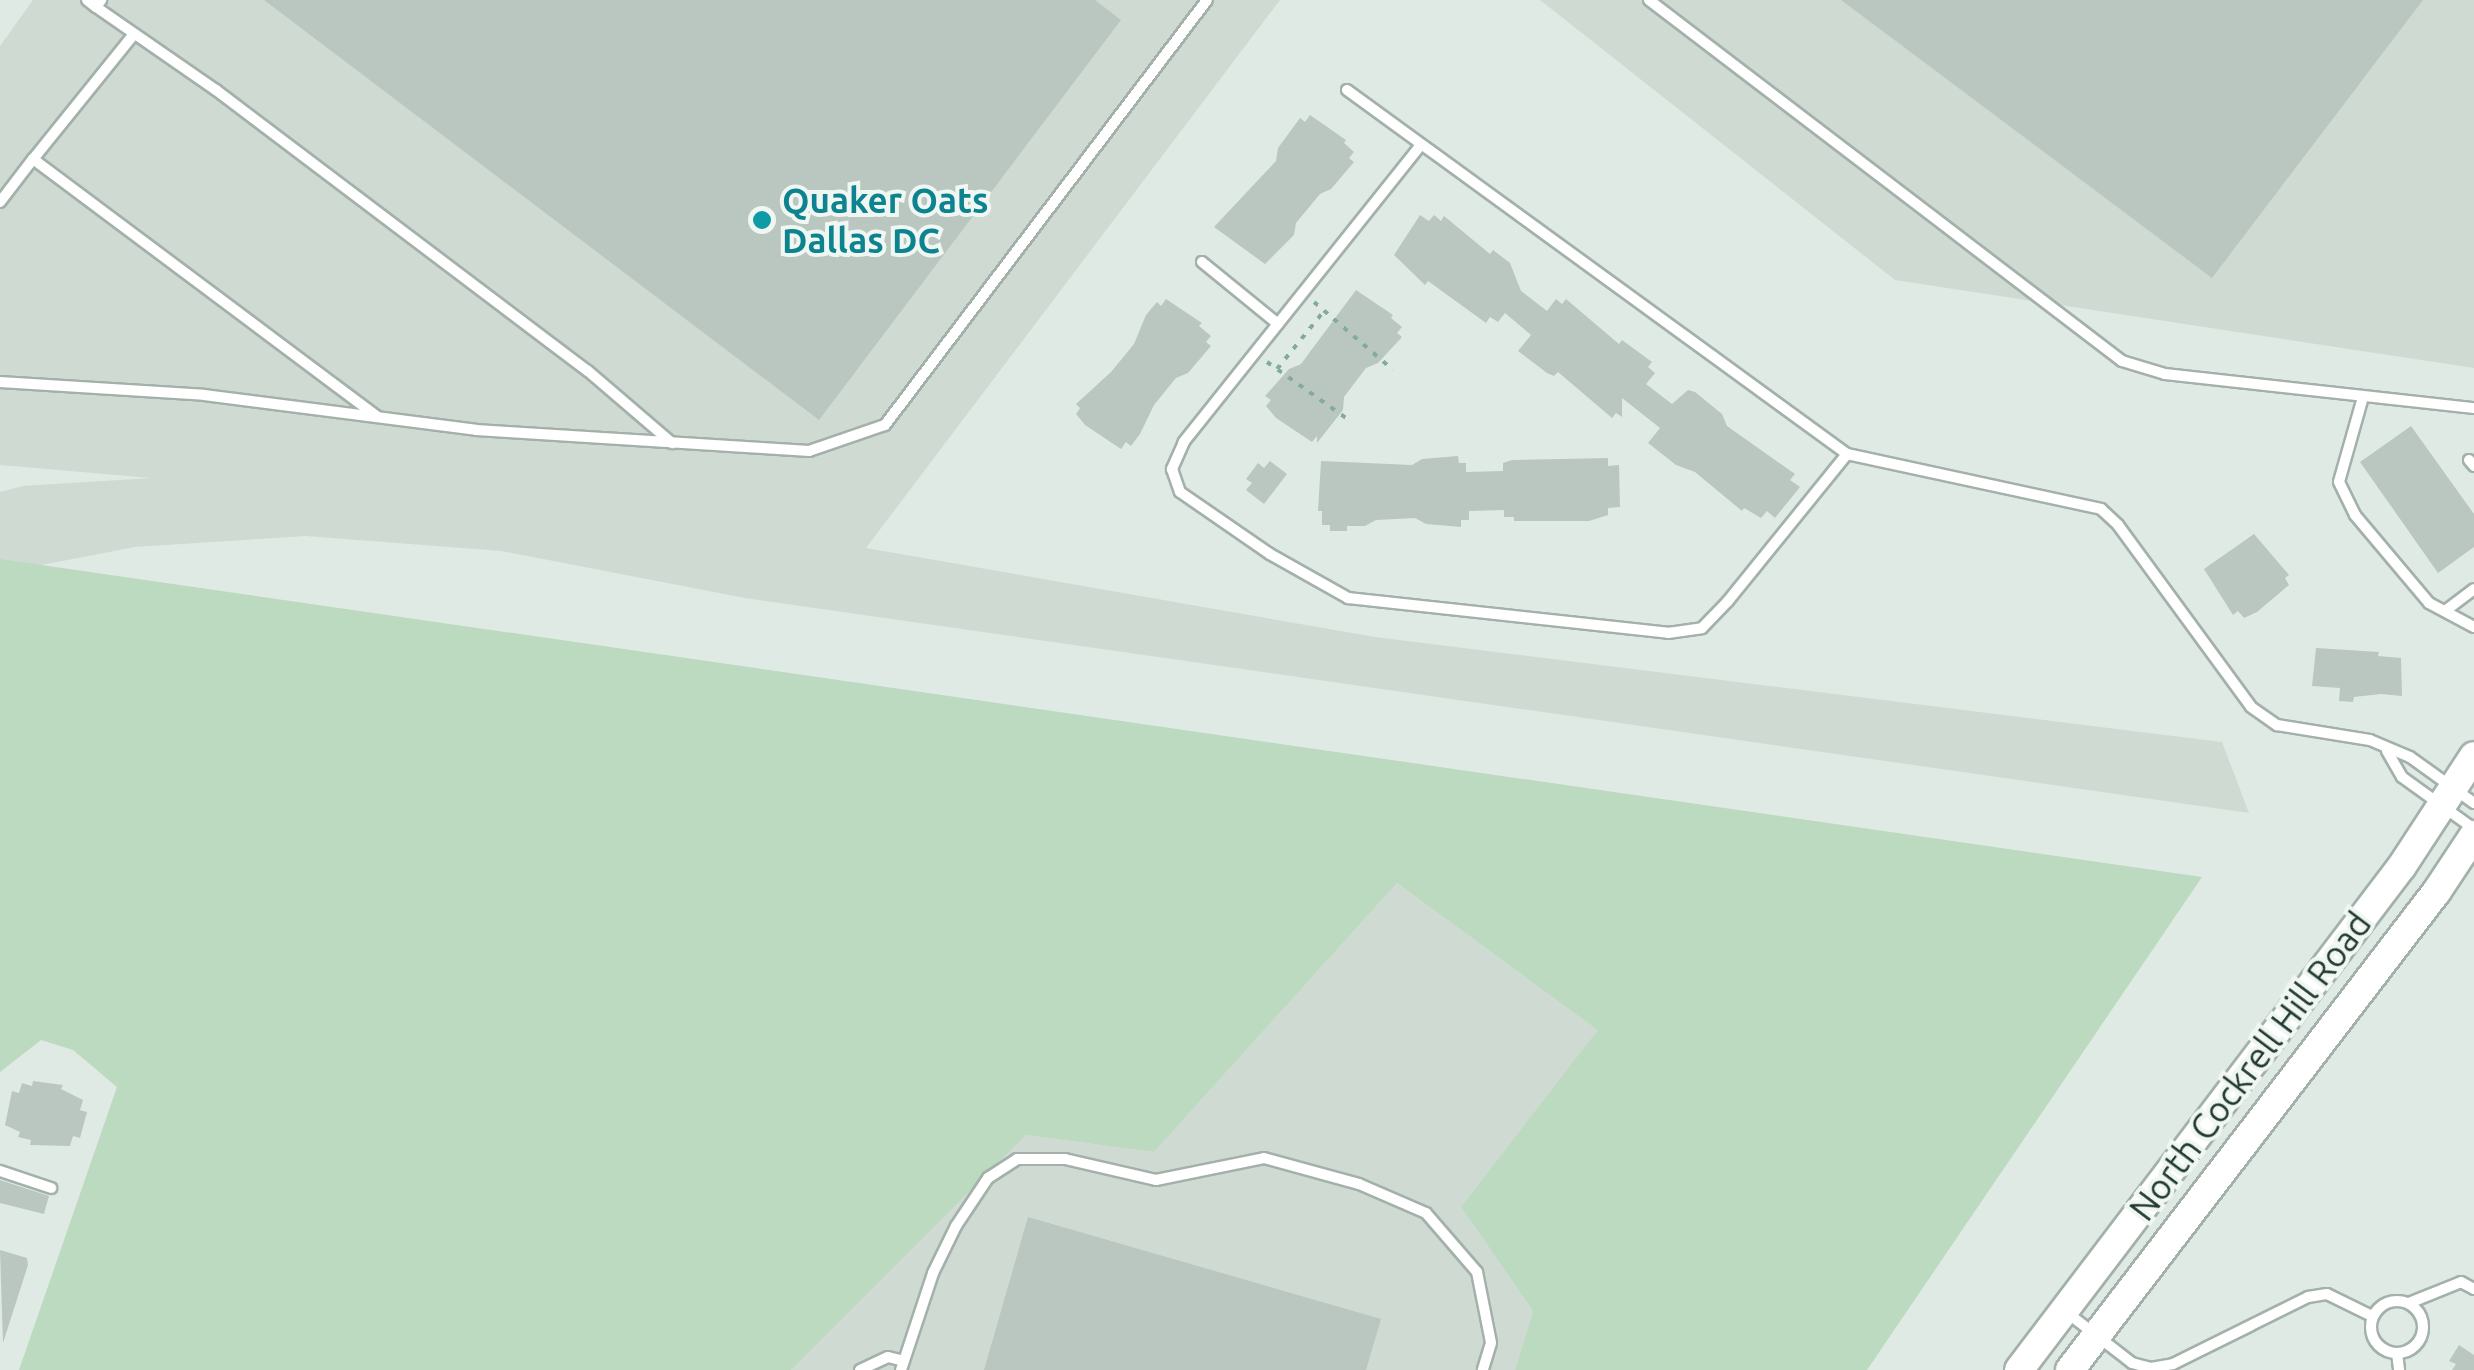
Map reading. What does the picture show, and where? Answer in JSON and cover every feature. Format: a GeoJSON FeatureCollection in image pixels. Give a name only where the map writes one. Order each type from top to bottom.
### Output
{"type":"FeatureCollection","features":[{"type":"Feature","properties":{"kind":"main road","name":"North Cockrell Hill Road"},"geometry":{"type":"LineString","coordinates":[[2019,1370],[2456,799],[2474,756]]}},
{"type":"Feature","properties":{"kind":"main road","name":"North Cockrell Hill Road"},"geometry":{"type":"LineString","coordinates":[[2070,1370],[2436,891],[2474,832]]}},
{"type":"Feature","properties":{"kind":"lane"},"geometry":{"type":"LineString","coordinates":[[0,382],[204,395],[476,430],[808,452],[885,425],[1207,0]]}},
{"type":"Feature","properties":{"kind":"lane"},"geometry":{"type":"LineString","coordinates":[[1649,0],[2122,361],[2165,374],[2474,408]]}},
{"type":"Feature","properties":{"kind":"lane"},"geometry":{"type":"LineString","coordinates":[[94,2],[588,371],[672,442]]}},
{"type":"Feature","properties":{"kind":"lane"},"geometry":{"type":"LineString","coordinates":[[0,202],[134,34]]}},
{"type":"Feature","properties":{"kind":"lane"},"geometry":{"type":"LineString","coordinates":[[1348,90],[1846,454],[2101,509],[2118,524],[2251,707],[2277,725],[2370,740],[2387,751],[2410,757],[2456,799],[2474,832]]}},
{"type":"Feature","properties":{"kind":"lane"},"geometry":{"type":"LineString","coordinates":[[1420,146],[1184,442],[1172,469],[1180,492],[1270,554],[1348,598],[1668,633],[1702,628],[1813,500],[1846,454]]}},
{"type":"Feature","properties":{"kind":"lane"},"geometry":{"type":"LineString","coordinates":[[32,159],[376,417]]}},
{"type":"Feature","properties":{"kind":"lane"},"geometry":{"type":"LineString","coordinates":[[1202,262],[1278,324]]}},
{"type":"Feature","properties":{"kind":"lane"},"geometry":{"type":"LineString","coordinates":[[2362,397],[2339,482],[2354,515],[2429,603],[2474,627]]}},
{"type":"Feature","properties":{"kind":"lane"},"geometry":{"type":"LineString","coordinates":[[2445,611],[2474,589]]}},
{"type":"Feature","properties":{"kind":"lane"},"geometry":{"type":"LineString","coordinates":[[2387,751],[2402,777],[2456,799]]}},
{"type":"Feature","properties":{"kind":"lane"},"geometry":{"type":"LineString","coordinates":[[860,1370],[888,1358],[903,1366],[932,1273],[956,1226],[988,1178],[1017,1159],[1065,1159],[1156,1180],[1264,1158],[1359,1184],[1426,1213],[1477,1272],[1491,1342],[1483,1370]]}},
{"type":"Feature","properties":{"kind":"lane"},"geometry":{"type":"LineString","coordinates":[[0,1170],[51,1188]]}},
{"type":"Feature","properties":{"kind":"lane"},"geometry":{"type":"LineString","coordinates":[[2372,1316],[2392,1300],[2409,1303],[2462,1282],[2474,1289]]}},
{"type":"Feature","properties":{"kind":"lane"},"geometry":{"type":"LineString","coordinates":[[2064,1310],[2132,1363],[2151,1368],[2173,1364],[2308,1298],[2326,1294],[2372,1316]]}},
{"type":"Feature","properties":{"kind":"lane"},"geometry":{"type":"LineString","coordinates":[[2372,1316],[2375,1342],[2398,1353],[2414,1347],[2422,1332],[2421,1316],[2409,1303]]}},
{"type":"Feature","properties":{"kind":"lane"},"geometry":{"type":"LineString","coordinates":[[2398,1353],[2399,1370]]}},
{"type":"Feature","properties":{"kind":"path"},"geometry":{"type":"LineString","coordinates":[[1303,292],[1393,370]]}},
{"type":"Feature","properties":{"kind":"path"},"geometry":{"type":"LineString","coordinates":[[1277,369],[1324,311]]}},
{"type":"Feature","properties":{"kind":"path"},"geometry":{"type":"LineString","coordinates":[[1255,353],[1349,420]]}},
{"type":"Feature","properties":{"kind":"shaded area"},"geometry":{"type":"Polygon","coordinates":[[[33,0],[1280,0],[866,548],[1375,637],[2222,742],[2249,813],[745,598],[501,551],[306,536],[135,547],[0,573],[0,492],[23,486],[151,478],[0,465],[0,46],[33,0]]]}},
{"type":"Feature","properties":{"kind":"shaded area"},"geometry":{"type":"Polygon","coordinates":[[[1540,0],[2474,0],[2474,368],[1895,280],[1540,0]]]}},
{"type":"Feature","properties":{"kind":"shaded area"},"geometry":{"type":"Polygon","coordinates":[[[1397,883],[1599,1030],[1461,1207],[1533,1311],[1515,1370],[791,1370],[1026,1135],[1154,1152],[1397,883]]]}},
{"type":"Feature","properties":{"kind":"green space"},"geometry":{"type":"Polygon","coordinates":[[[0,559],[2202,877],[1867,1370],[1515,1370],[1533,1311],[1461,1207],[1598,1030],[1397,883],[1154,1152],[1026,1135],[791,1370],[19,1370],[117,1087],[73,1050],[41,1040],[0,1072],[0,559]]]}},
{"type":"Feature","properties":{"kind":"building","name":"Quaker Oats Dallas DC"},"geometry":{"type":"Polygon","coordinates":[[[264,0],[1095,0],[1121,20],[819,420],[264,0]]]}},
{"type":"Feature","properties":{"kind":"building"},"geometry":{"type":"Polygon","coordinates":[[[1841,0],[2423,0],[2212,278],[1841,0]]]}},
{"type":"Feature","properties":{"kind":"building"},"geometry":{"type":"Polygon","coordinates":[[[1310,115],[1346,140],[1344,143],[1354,152],[1349,158],[1354,162],[1331,189],[1320,194],[1296,223],[1294,235],[1265,264],[1214,227],[1276,161],[1278,148],[1300,118],[1305,122],[1310,115]]]}},
{"type":"Feature","properties":{"kind":"building"},"geometry":{"type":"Polygon","coordinates":[[[1420,215],[1429,221],[1434,215],[1441,221],[1444,216],[1490,254],[1493,250],[1510,263],[1521,291],[1547,311],[1556,299],[1562,304],[1566,299],[1619,344],[1622,340],[1652,362],[1648,367],[1655,373],[1646,384],[1672,404],[1688,390],[1695,392],[1722,414],[1727,426],[1795,474],[1790,480],[1800,487],[1775,518],[1767,511],[1761,518],[1744,508],[1742,511],[1695,472],[1676,465],[1648,443],[1660,428],[1622,398],[1622,417],[1616,413],[1612,418],[1558,372],[1554,376],[1547,373],[1518,351],[1531,335],[1505,313],[1498,322],[1490,317],[1486,323],[1428,281],[1425,285],[1394,255],[1420,215]]]}},
{"type":"Feature","properties":{"kind":"building"},"geometry":{"type":"Polygon","coordinates":[[[1356,290],[1393,315],[1391,318],[1402,327],[1397,333],[1402,337],[1378,363],[1366,368],[1344,397],[1343,410],[1317,443],[1317,436],[1312,442],[1276,418],[1266,406],[1271,400],[1265,396],[1289,369],[1301,364],[1356,290]]]}},
{"type":"Feature","properties":{"kind":"building"},"geometry":{"type":"Polygon","coordinates":[[[1166,299],[1202,323],[1199,326],[1211,336],[1206,342],[1211,346],[1154,405],[1131,446],[1126,442],[1121,449],[1085,425],[1076,414],[1080,408],[1076,404],[1111,372],[1134,344],[1146,315],[1157,302],[1161,306],[1166,299]]]}},
{"type":"Feature","properties":{"kind":"building"},"geometry":{"type":"Polygon","coordinates":[[[2411,426],[2474,514],[2474,547],[2438,573],[2360,462],[2411,426]]]}},
{"type":"Feature","properties":{"kind":"building"},"geometry":{"type":"Polygon","coordinates":[[[1458,456],[1459,463],[1466,463],[1466,472],[1503,471],[1503,463],[1512,460],[1608,458],[1608,466],[1619,465],[1620,507],[1608,508],[1608,515],[1589,521],[1514,521],[1514,517],[1504,517],[1504,510],[1469,511],[1469,520],[1461,520],[1461,527],[1426,524],[1415,518],[1376,520],[1365,526],[1347,526],[1347,531],[1330,531],[1330,525],[1322,525],[1322,511],[1318,511],[1321,461],[1412,465],[1422,459],[1458,456]]]}},
{"type":"Feature","properties":{"kind":"building"},"geometry":{"type":"Polygon","coordinates":[[[1270,461],[1287,474],[1264,504],[1246,490],[1252,483],[1246,479],[1258,463],[1264,468],[1270,461]]]}},
{"type":"Feature","properties":{"kind":"building"},"geometry":{"type":"Polygon","coordinates":[[[2254,534],[2289,575],[2285,578],[2289,585],[2244,618],[2238,611],[2233,615],[2204,569],[2254,534]]]}},
{"type":"Feature","properties":{"kind":"building"},"geometry":{"type":"Polygon","coordinates":[[[2316,648],[2379,652],[2378,656],[2401,658],[2402,696],[2381,694],[2354,697],[2353,702],[2339,701],[2340,688],[2312,686],[2316,648]]]}},
{"type":"Feature","properties":{"kind":"building"},"geometry":{"type":"Polygon","coordinates":[[[33,1081],[63,1085],[61,1089],[83,1100],[80,1110],[87,1112],[80,1138],[73,1136],[70,1146],[30,1145],[31,1140],[18,1137],[20,1132],[5,1125],[12,1091],[19,1093],[22,1083],[32,1086],[33,1081]]]}},
{"type":"Feature","properties":{"kind":"building"},"geometry":{"type":"Polygon","coordinates":[[[0,1180],[49,1196],[44,1214],[0,1203],[0,1180]]]}},
{"type":"Feature","properties":{"kind":"building"},"geometry":{"type":"Polygon","coordinates":[[[1028,1217],[1381,1319],[1366,1370],[984,1370],[1028,1217]]]}},
{"type":"Feature","properties":{"kind":"building"},"geometry":{"type":"Polygon","coordinates":[[[0,1250],[27,1258],[28,1265],[3,1343],[0,1250]]]}},
{"type":"Feature","properties":{"kind":"building"},"geometry":{"type":"Polygon","coordinates":[[[2459,1345],[2474,1355],[2474,1370],[2452,1370],[2456,1364],[2449,1361],[2459,1345]]]}},
{"type":"Feature","properties":{"kind":"place","name":"Quaker Oats Dallas DC"},"geometry":{"type":"Point","coordinates":[762,220]}}]}
